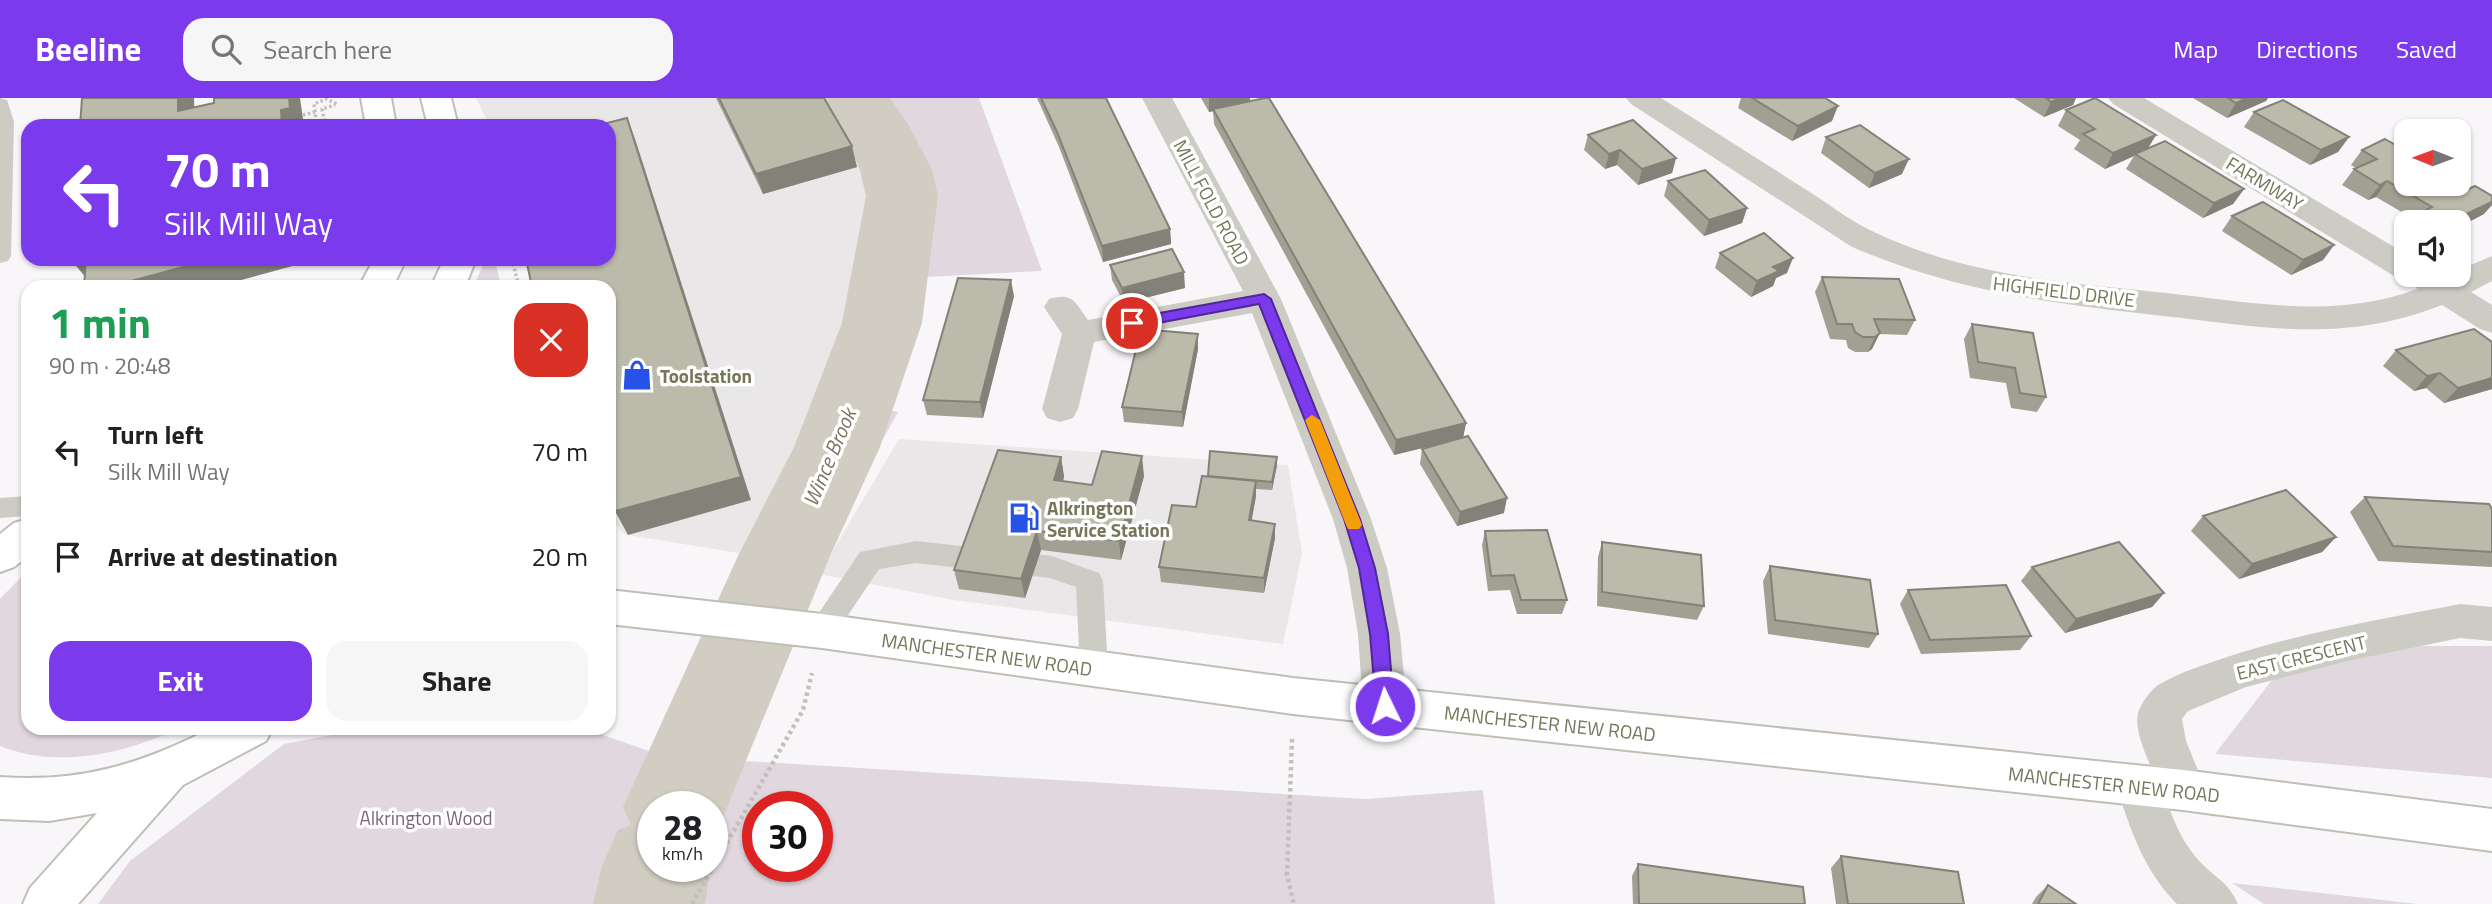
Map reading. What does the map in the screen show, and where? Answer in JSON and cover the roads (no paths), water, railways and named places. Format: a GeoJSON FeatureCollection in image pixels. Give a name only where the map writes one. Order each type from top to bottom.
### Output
{"type":"FeatureCollection","features":[{"type":"Feature","properties":{"kind":"main road"},"geometry":{"type":"LineString","coordinates":[[376,98],[380,119]]}},
{"type":"Feature","properties":{"kind":"main road"},"geometry":{"type":"LineString","coordinates":[[436,98],[441,119]]}},
{"type":"Feature","properties":{"kind":"main road"},"geometry":{"type":"LineString","coordinates":[[0,556],[21,540]]}},
{"type":"Feature","properties":{"kind":"main road","name":"MANCHESTER NEW ROAD"},"geometry":{"type":"LineString","coordinates":[[616,608],[822,631],[1293,696],[2161,788],[2492,830]]}},
{"type":"Feature","properties":{"kind":"main road"},"geometry":{"type":"LineString","coordinates":[[0,798],[46,800],[121,788],[172,769],[238,735]]}},
{"type":"Feature","properties":{"kind":"main road"},"geometry":{"type":"LineString","coordinates":[[47,904],[106,836],[172,769]]}},
{"type":"Feature","properties":{"kind":"street","name":"MILL FOLD ROAD"},"geometry":{"type":"LineString","coordinates":[[1157,98],[1264,299],[1352,519],[1367,568],[1379,634],[1385,706]]}},
{"type":"Feature","properties":{"kind":"street","name":"HIGHFIELD DRIVE"},"geometry":{"type":"LineString","coordinates":[[1641,98],[1863,240],[1891,254],[2007,287],[2317,318],[2353,317],[2422,301],[2446,292],[2492,267]]}},
{"type":"Feature","properties":{"kind":"street","name":"FARMWAY"},"geometry":{"type":"LineString","coordinates":[[2123,98],[2394,261]]}},
{"type":"Feature","properties":{"kind":"street"},"geometry":{"type":"LineString","coordinates":[[2438,287],[2492,321]]}},
{"type":"Feature","properties":{"kind":"street"},"geometry":{"type":"LineString","coordinates":[[1060,409],[1070,320],[1264,299]]}},
{"type":"Feature","properties":{"kind":"street","name":"EAST CRESCENT"},"geometry":{"type":"LineString","coordinates":[[2161,788],[2160,712],[2169,698],[2253,664],[2460,621],[2492,624]]}},
{"type":"Feature","properties":{"kind":"street"},"geometry":{"type":"LineString","coordinates":[[2161,788],[2164,854],[2194,890],[2214,904]]}},
{"type":"Feature","properties":{"kind":"lane"},"geometry":{"type":"LineString","coordinates":[[0,256],[2,113]]}},
{"type":"Feature","properties":{"kind":"lane"},"geometry":{"type":"LineString","coordinates":[[0,508],[21,506]]}},
{"type":"Feature","properties":{"kind":"lane"},"geometry":{"type":"LineString","coordinates":[[822,631],[870,560],[916,552],[1052,567],[1089,581],[1094,669]]}},
{"type":"Feature","properties":{"kind":"waterway","name":"Wince Brook"},"geometry":{"type":"LineString","coordinates":[[683,791],[784,556],[837,447],[882,323],[902,196],[896,170],[875,126],[856,98]]}},
{"type":"Feature","properties":{"kind":"waterway","name":"Wince Brook"},"geometry":{"type":"LineString","coordinates":[[649,904],[654,882]]}},
{"type":"Feature","properties":{"kind":"place","name":"Toolstation"},"geometry":{"type":"Point","coordinates":[637,375]}},
{"type":"Feature","properties":{"kind":"place","name":"Alkrington Service Station"},"geometry":{"type":"Point","coordinates":[1024,518]}},
{"type":"Feature","properties":{"kind":"park label","name":"Alkrington Wood"},"geometry":{"type":"Point","coordinates":[426,817]}}]}
